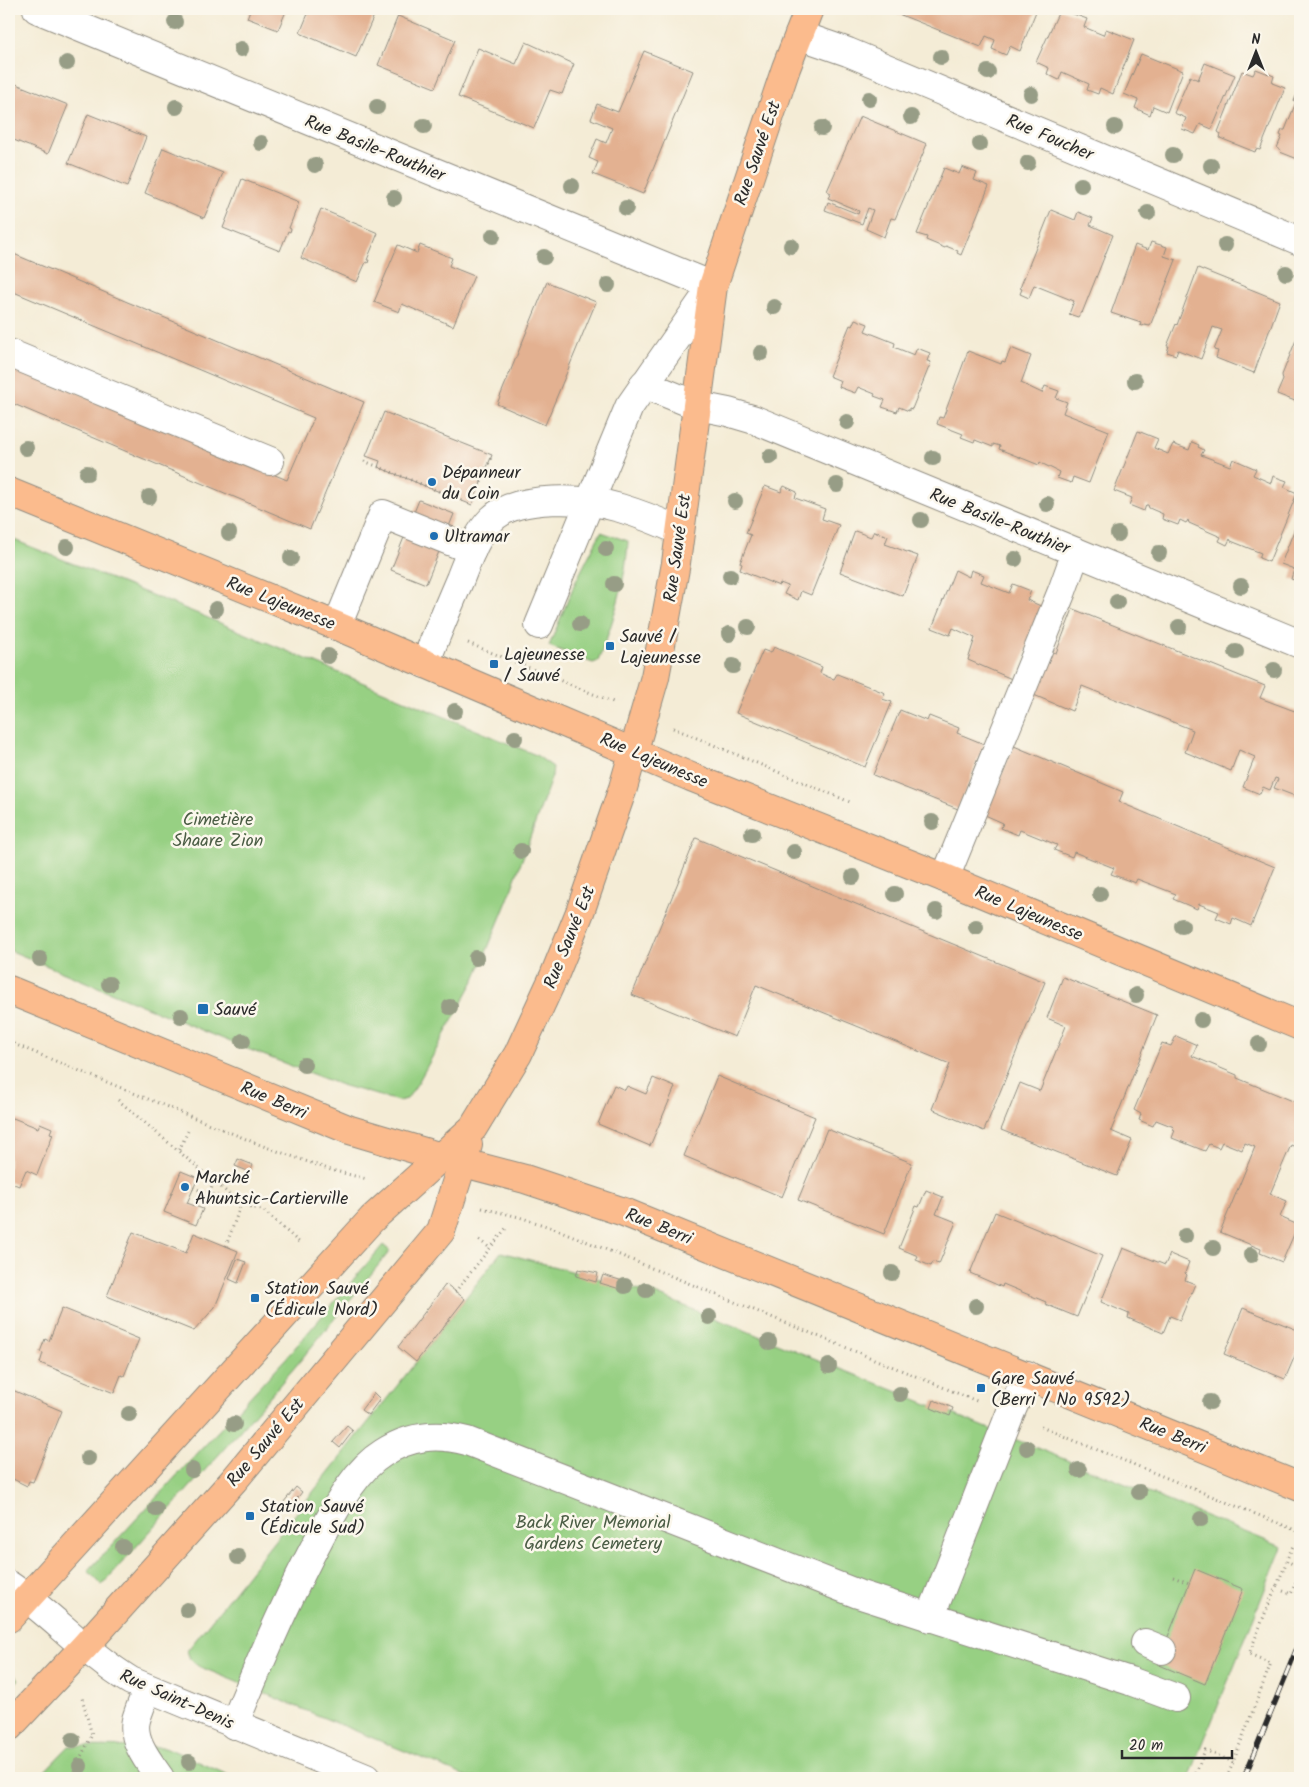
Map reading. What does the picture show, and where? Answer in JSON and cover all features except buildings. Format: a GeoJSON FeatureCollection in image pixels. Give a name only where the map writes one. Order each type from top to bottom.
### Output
{"type":"FeatureCollection","features":[{"type":"Feature","properties":{"kind":"main road","name":"Rue Sauvé Est"},"geometry":{"type":"LineString","coordinates":[[15,1600],[372,1219],[452,1160],[518,1054],[554,976],[583,903],[623,788],[655,677],[680,531],[713,286],[771,112],[809,9]]}},
{"type":"Feature","properties":{"kind":"main road","name":"Rue Lajeunesse"},"geometry":{"type":"LineString","coordinates":[[9,492],[337,626],[633,752],[1298,1020]]}},
{"type":"Feature","properties":{"kind":"main road","name":"Rue Berri"},"geometry":{"type":"LineString","coordinates":[[9,990],[324,1120],[370,1137],[525,1179],[624,1212],[1300,1487]]}},
{"type":"Feature","properties":{"kind":"main road","name":"Rue Sauvé Est"},"geometry":{"type":"LineString","coordinates":[[9,1727],[234,1480],[441,1231],[452,1160]]}},
{"type":"Feature","properties":{"kind":"street","name":"Rue Basile-Routhier"},"geometry":{"type":"LineString","coordinates":[[37,9],[713,286]]}},
{"type":"Feature","properties":{"kind":"street","name":"Rue Foucher"},"geometry":{"type":"LineString","coordinates":[[799,35],[848,52],[1300,241]]}},
{"type":"Feature","properties":{"kind":"street"},"geometry":{"type":"LineString","coordinates":[[539,625],[629,407],[713,286]]}},
{"type":"Feature","properties":{"kind":"street"},"geometry":{"type":"LineString","coordinates":[[9,353],[270,461]]}},
{"type":"Feature","properties":{"kind":"street","name":"Rue Basile-Routhier"},"geometry":{"type":"LineString","coordinates":[[644,384],[698,406],[755,420],[1300,644]]}},
{"type":"Feature","properties":{"kind":"street"},"geometry":{"type":"LineString","coordinates":[[425,664],[472,550],[483,530],[492,519],[506,509],[528,503],[590,502],[625,509],[680,531]]}},
{"type":"Feature","properties":{"kind":"street"},"geometry":{"type":"LineString","coordinates":[[337,626],[383,514],[472,550]]}},
{"type":"Feature","properties":{"kind":"street"},"geometry":{"type":"LineString","coordinates":[[945,878],[1062,591],[1076,552]]}},
{"type":"Feature","properties":{"kind":"street"},"geometry":{"type":"LineString","coordinates":[[930,1618],[1027,1375]]}},
{"type":"Feature","properties":{"kind":"street"},"geometry":{"type":"LineString","coordinates":[[234,1725],[285,1605],[345,1492],[364,1470],[382,1454],[404,1441],[426,1436],[443,1436],[467,1441],[858,1594],[1130,1681],[1176,1698]]}},
{"type":"Feature","properties":{"kind":"street","name":"Rue Saint-Denis"},"geometry":{"type":"LineString","coordinates":[[15,1600],[84,1646],[118,1673],[147,1689],[366,1778]]}},
{"type":"Feature","properties":{"kind":"street"},"geometry":{"type":"LineString","coordinates":[[147,1689],[136,1720],[135,1730],[138,1742],[160,1778]]}},
{"type":"Feature","properties":{"kind":"path"},"geometry":{"type":"LineString","coordinates":[[479,488],[492,455]]}},
{"type":"Feature","properties":{"kind":"path"},"geometry":{"type":"LineString","coordinates":[[364,461],[464,501]]}},
{"type":"Feature","properties":{"kind":"path"},"geometry":{"type":"LineString","coordinates":[[460,639],[590,692]]}},
{"type":"Feature","properties":{"kind":"path","name":"Rue Lajeunesse"},"geometry":{"type":"LineString","coordinates":[[710,744],[852,803]]}},
{"type":"Feature","properties":{"kind":"path"},"geometry":{"type":"LineString","coordinates":[[9,1042],[230,1133],[331,1170]]}},
{"type":"Feature","properties":{"kind":"path"},"geometry":{"type":"LineString","coordinates":[[118,1100],[242,1204]]}},
{"type":"Feature","properties":{"kind":"path"},"geometry":{"type":"LineString","coordinates":[[179,1150],[189,1129]]}},
{"type":"Feature","properties":{"kind":"path"},"geometry":{"type":"LineString","coordinates":[[210,1194],[214,1180]]}},
{"type":"Feature","properties":{"kind":"path"},"geometry":{"type":"LineString","coordinates":[[194,1188],[264,1211],[302,1244]]}},
{"type":"Feature","properties":{"kind":"path"},"geometry":{"type":"LineString","coordinates":[[226,1246],[242,1204]]}},
{"type":"Feature","properties":{"kind":"path"},"geometry":{"type":"LineString","coordinates":[[503,1214],[556,1230],[617,1254],[986,1405]]}},
{"type":"Feature","properties":{"kind":"path"},"geometry":{"type":"LineString","coordinates":[[455,1292],[507,1227]]}},
{"type":"Feature","properties":{"kind":"path"},"geometry":{"type":"LineString","coordinates":[[479,1240],[490,1248]]}},
{"type":"Feature","properties":{"kind":"path"},"geometry":{"type":"LineString","coordinates":[[1033,1424],[1300,1532]]}},
{"type":"Feature","properties":{"kind":"path"},"geometry":{"type":"LineString","coordinates":[[1288,1557],[1293,1546]]}},
{"type":"Feature","properties":{"kind":"path"},"geometry":{"type":"LineString","coordinates":[[1227,1778],[1271,1663],[1249,1654],[1287,1562],[1300,1568]]}},
{"type":"Feature","properties":{"kind":"path"},"geometry":{"type":"LineString","coordinates":[[1283,1591],[1291,1594],[1300,1572]]}},
{"type":"Feature","properties":{"kind":"path"},"geometry":{"type":"LineString","coordinates":[[1173,1577],[1189,1583]]}},
{"type":"Feature","properties":{"kind":"path"},"geometry":{"type":"LineString","coordinates":[[70,1778],[92,1735],[82,1701]]}},
{"type":"Feature","properties":{"kind":"path"},"geometry":{"type":"LineString","coordinates":[[1194,1778],[1205,1750],[1233,1762]]}},
{"type":"Feature","properties":{"kind":"green space"},"geometry":{"type":"Polygon","coordinates":[[[601,532],[628,541],[625,571],[614,617],[598,661],[593,663],[549,646],[575,583],[601,532]]]}},
{"type":"Feature","properties":{"kind":"green space","name":"Cimetière Shaare Zion"},"geometry":{"type":"Polygon","coordinates":[[[9,538],[201,615],[536,755],[553,767],[552,776],[508,899],[476,977],[419,1081],[407,1099],[398,1101],[341,1085],[245,1048],[9,950],[9,538]]]}},
{"type":"Feature","properties":{"kind":"green space"},"geometry":{"type":"Polygon","coordinates":[[[383,1245],[390,1251],[295,1367],[102,1585],[88,1571],[287,1357],[383,1245]]]}},
{"type":"Feature","properties":{"kind":"green space","name":"Back River Memorial Gardens Cemetery"},"geometry":{"type":"Polygon","coordinates":[[[501,1252],[655,1294],[1282,1547],[1189,1778],[470,1778],[198,1666],[190,1659],[187,1651],[501,1252]]]}},
{"type":"Feature","properties":{"kind":"green space"},"geometry":{"type":"Polygon","coordinates":[[[9,1669],[19,1679],[9,1691],[9,1669]]]}},
{"type":"Feature","properties":{"kind":"green space"},"geometry":{"type":"Polygon","coordinates":[[[69,1746],[165,1747],[235,1778],[38,1778],[69,1746]]]}},
{"type":"Feature","properties":{"kind":"railway"},"geometry":{"type":"LineString","coordinates":[[1244,1778],[1300,1641]]}},
{"type":"Feature","properties":{"kind":"place","name":"Dépanneur du Coin"},"geometry":{"type":"Point","coordinates":[432,482]}},
{"type":"Feature","properties":{"kind":"place","name":"Ultramar"},"geometry":{"type":"Point","coordinates":[434,536]}},
{"type":"Feature","properties":{"kind":"place","name":"Sauvé / Lajeunesse"},"geometry":{"type":"Point","coordinates":[610,646]}},
{"type":"Feature","properties":{"kind":"place","name":"Lajeunesse / Sauvé"},"geometry":{"type":"Point","coordinates":[494,664]}},
{"type":"Feature","properties":{"kind":"place","name":"Sauvé"},"geometry":{"type":"Point","coordinates":[203,1009]}},
{"type":"Feature","properties":{"kind":"place","name":"Marché Ahuntsic-Cartierville"},"geometry":{"type":"Point","coordinates":[185,1187]}},
{"type":"Feature","properties":{"kind":"place","name":"Station Sauvé (Édicule Nord)"},"geometry":{"type":"Point","coordinates":[255,1298]}},
{"type":"Feature","properties":{"kind":"place","name":"Gare Sauvé (Berri / No 9592)"},"geometry":{"type":"Point","coordinates":[981,1388]}},
{"type":"Feature","properties":{"kind":"place","name":"Station Sauvé (Édicule Sud)"},"geometry":{"type":"Point","coordinates":[250,1516]}}]}
